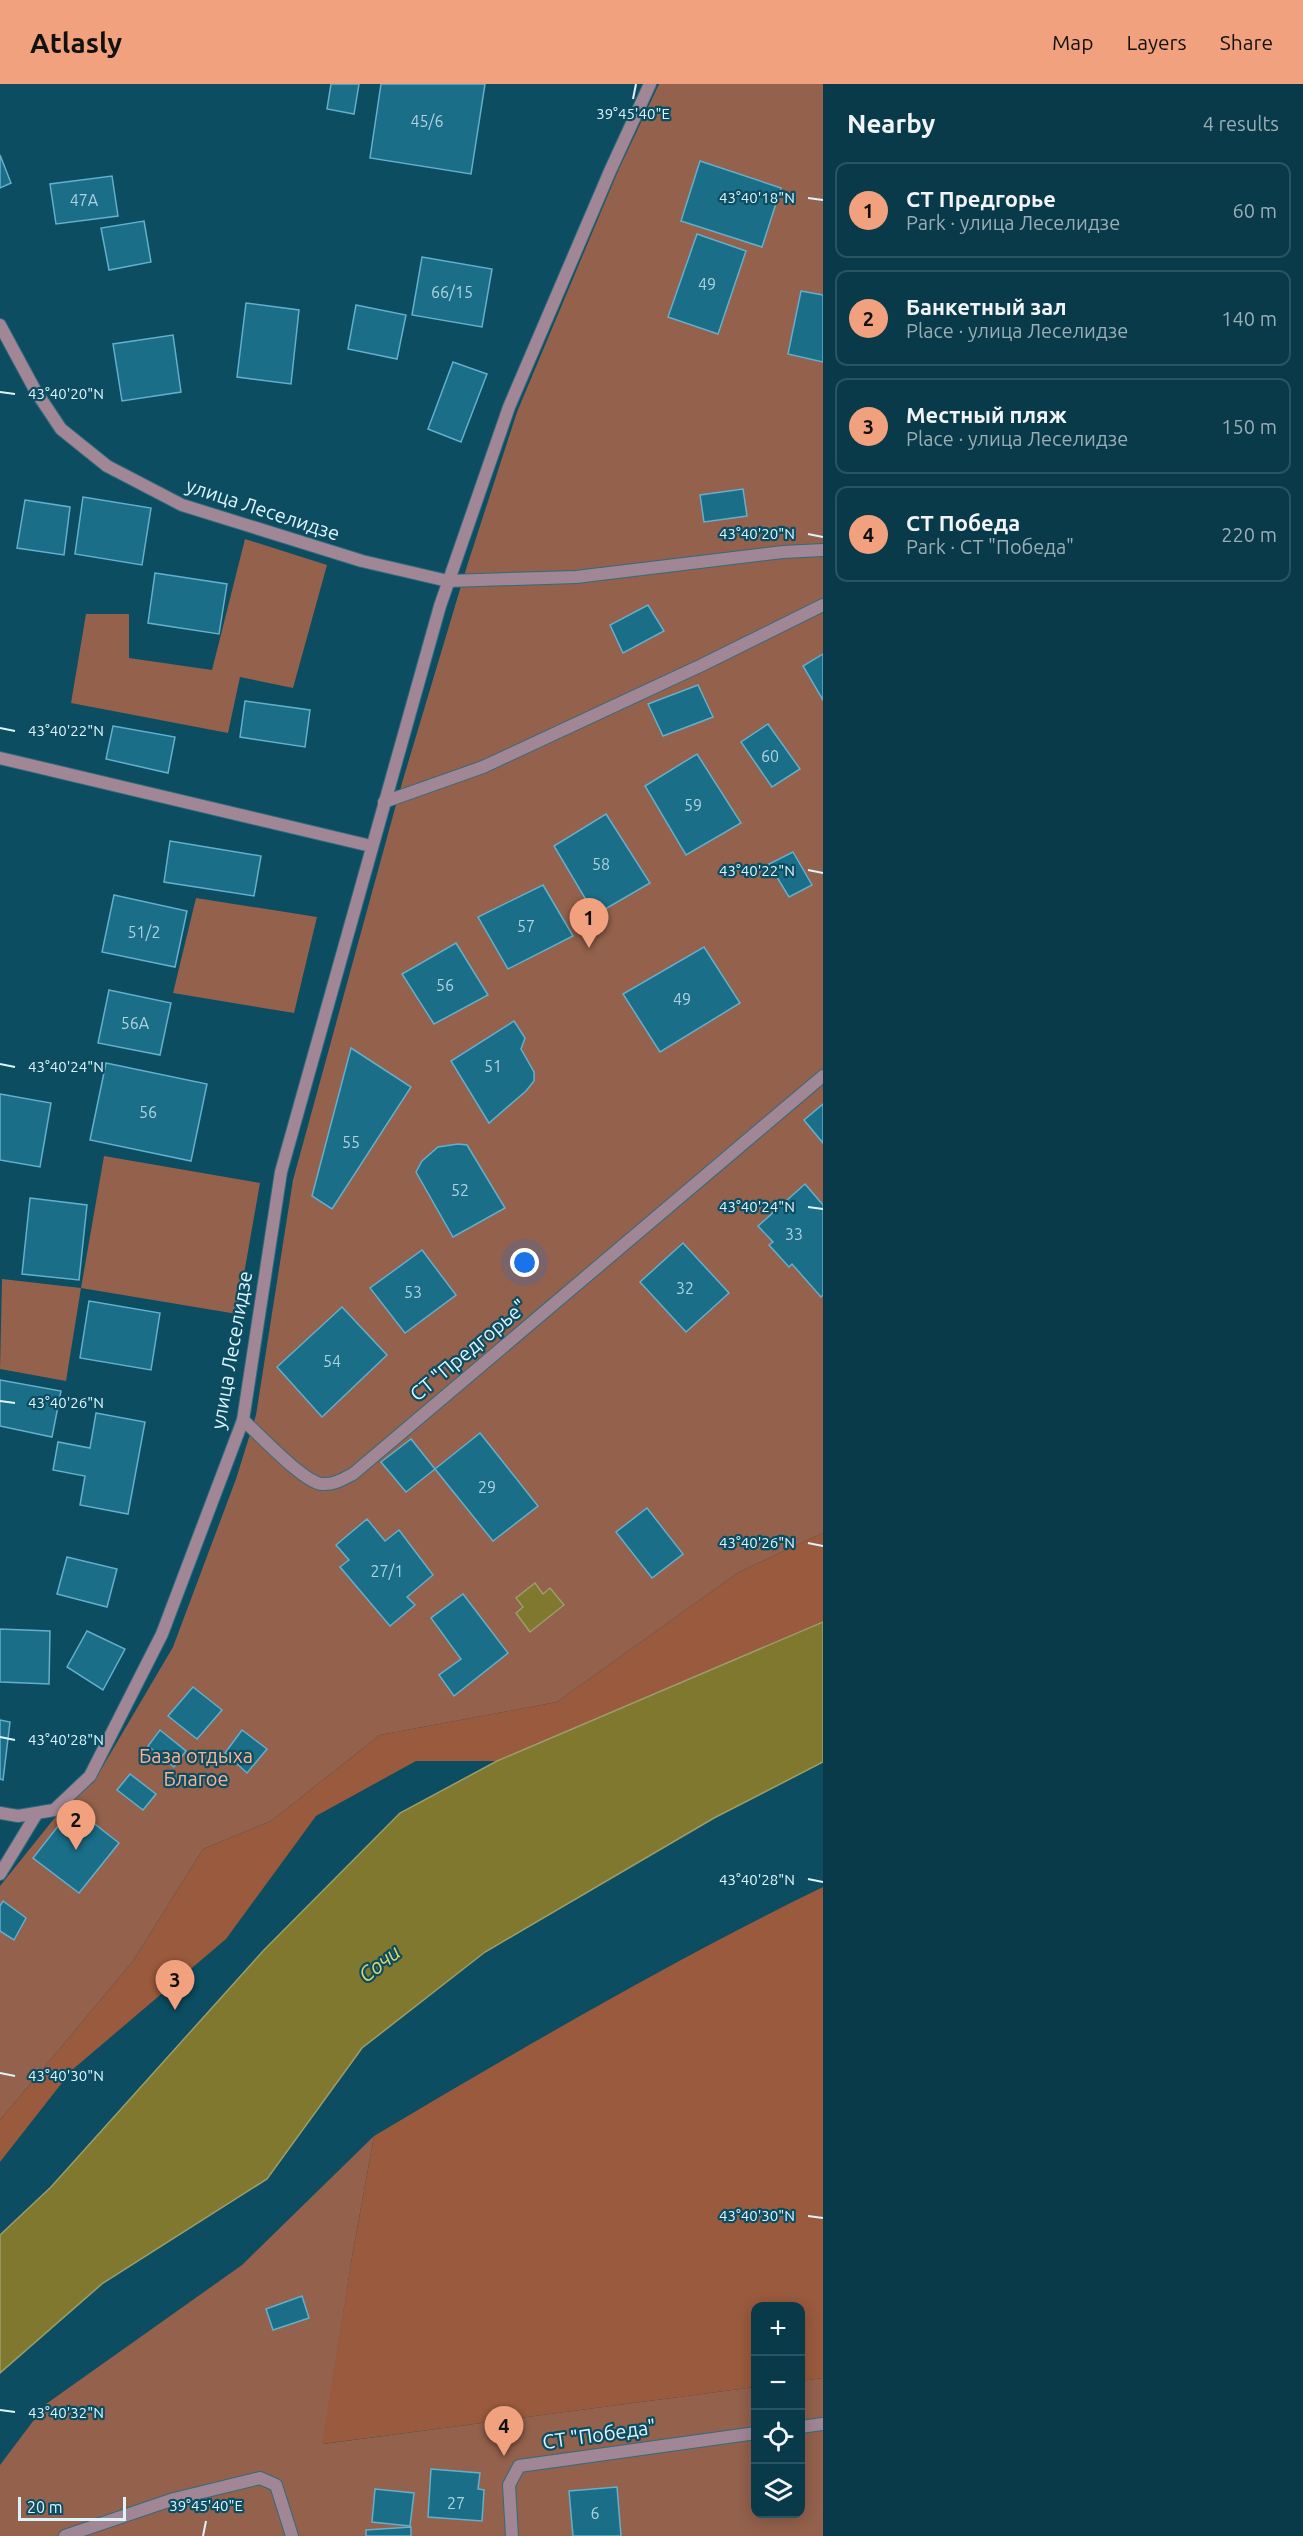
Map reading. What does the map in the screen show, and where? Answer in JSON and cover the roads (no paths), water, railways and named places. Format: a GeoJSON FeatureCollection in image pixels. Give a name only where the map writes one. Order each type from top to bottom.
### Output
{"type":"FeatureCollection","features":[{"type":"Feature","properties":{"kind":"street","name":"улица Леселидзе"},"geometry":{"type":"LineString","coordinates":[[0,1813],[18,1816],[54,1810],[90,1776],[156,1649],[243,1420],[281,1172],[371,846],[448,581],[509,407],[610,171],[650,84]]}},
{"type":"Feature","properties":{"kind":"street","name":"улица Леселидзе"},"geometry":{"type":"LineString","coordinates":[[0,325],[35,390],[61,429],[108,465],[182,505],[362,561],[448,581],[576,577],[783,552],[823,550]]}},
{"type":"Feature","properties":{"kind":"street"},"geometry":{"type":"LineString","coordinates":[[384,802],[483,767],[702,665],[823,605]]}},
{"type":"Feature","properties":{"kind":"street"},"geometry":{"type":"LineString","coordinates":[[0,758],[371,846]]}},
{"type":"Feature","properties":{"kind":"street","name":"СТ \"Предгорье\""},"geometry":{"type":"LineString","coordinates":[[243,1420],[307,1479],[322,1484],[339,1482],[346,1478],[823,1076]]}},
{"type":"Feature","properties":{"kind":"street"},"geometry":{"type":"LineString","coordinates":[[0,1874],[37,1813]]}},
{"type":"Feature","properties":{"kind":"street"},"geometry":{"type":"LineString","coordinates":[[805,2426],[823,2424]]}},
{"type":"Feature","properties":{"kind":"street","name":"СТ \"Победа\""},"geometry":{"type":"LineString","coordinates":[[512,2536],[509,2485],[519,2466],[751,2434]]}},
{"type":"Feature","properties":{"kind":"street"},"geometry":{"type":"LineString","coordinates":[[65,2536],[174,2499],[260,2478],[276,2485],[292,2536]]}},
{"type":"Feature","properties":{"kind":"water"},"geometry":{"type":"Polygon","coordinates":[[[535,1583],[543,1594],[550,1588],[564,1605],[530,1632],[516,1613],[523,1607],[516,1598],[535,1583]]]}},
{"type":"Feature","properties":{"kind":"water","name":"Сочи"},"geometry":{"type":"Polygon","coordinates":[[[823,1622],[823,1762],[714,1818],[485,1952],[362,2048],[267,2179],[103,2283],[0,2373],[0,2235],[51,2187],[263,1951],[400,1813],[497,1761],[823,1622]]]}},
{"type":"Feature","properties":{"kind":"place","name":"СТ Предгорье"},"geometry":{"type":"Point","coordinates":[589,948]}},
{"type":"Feature","properties":{"kind":"place","name":"Банкетный зал"},"geometry":{"type":"Point","coordinates":[76,1850]}},
{"type":"Feature","properties":{"kind":"place","name":"Местный пляж"},"geometry":{"type":"Point","coordinates":[175,2010]}},
{"type":"Feature","properties":{"kind":"place","name":"СТ Победа"},"geometry":{"type":"Point","coordinates":[504,2456]}},
{"type":"Feature","properties":{"kind":"park label","name":"База отдыха Благое"},"geometry":{"type":"Point","coordinates":[196,1766]}}]}
